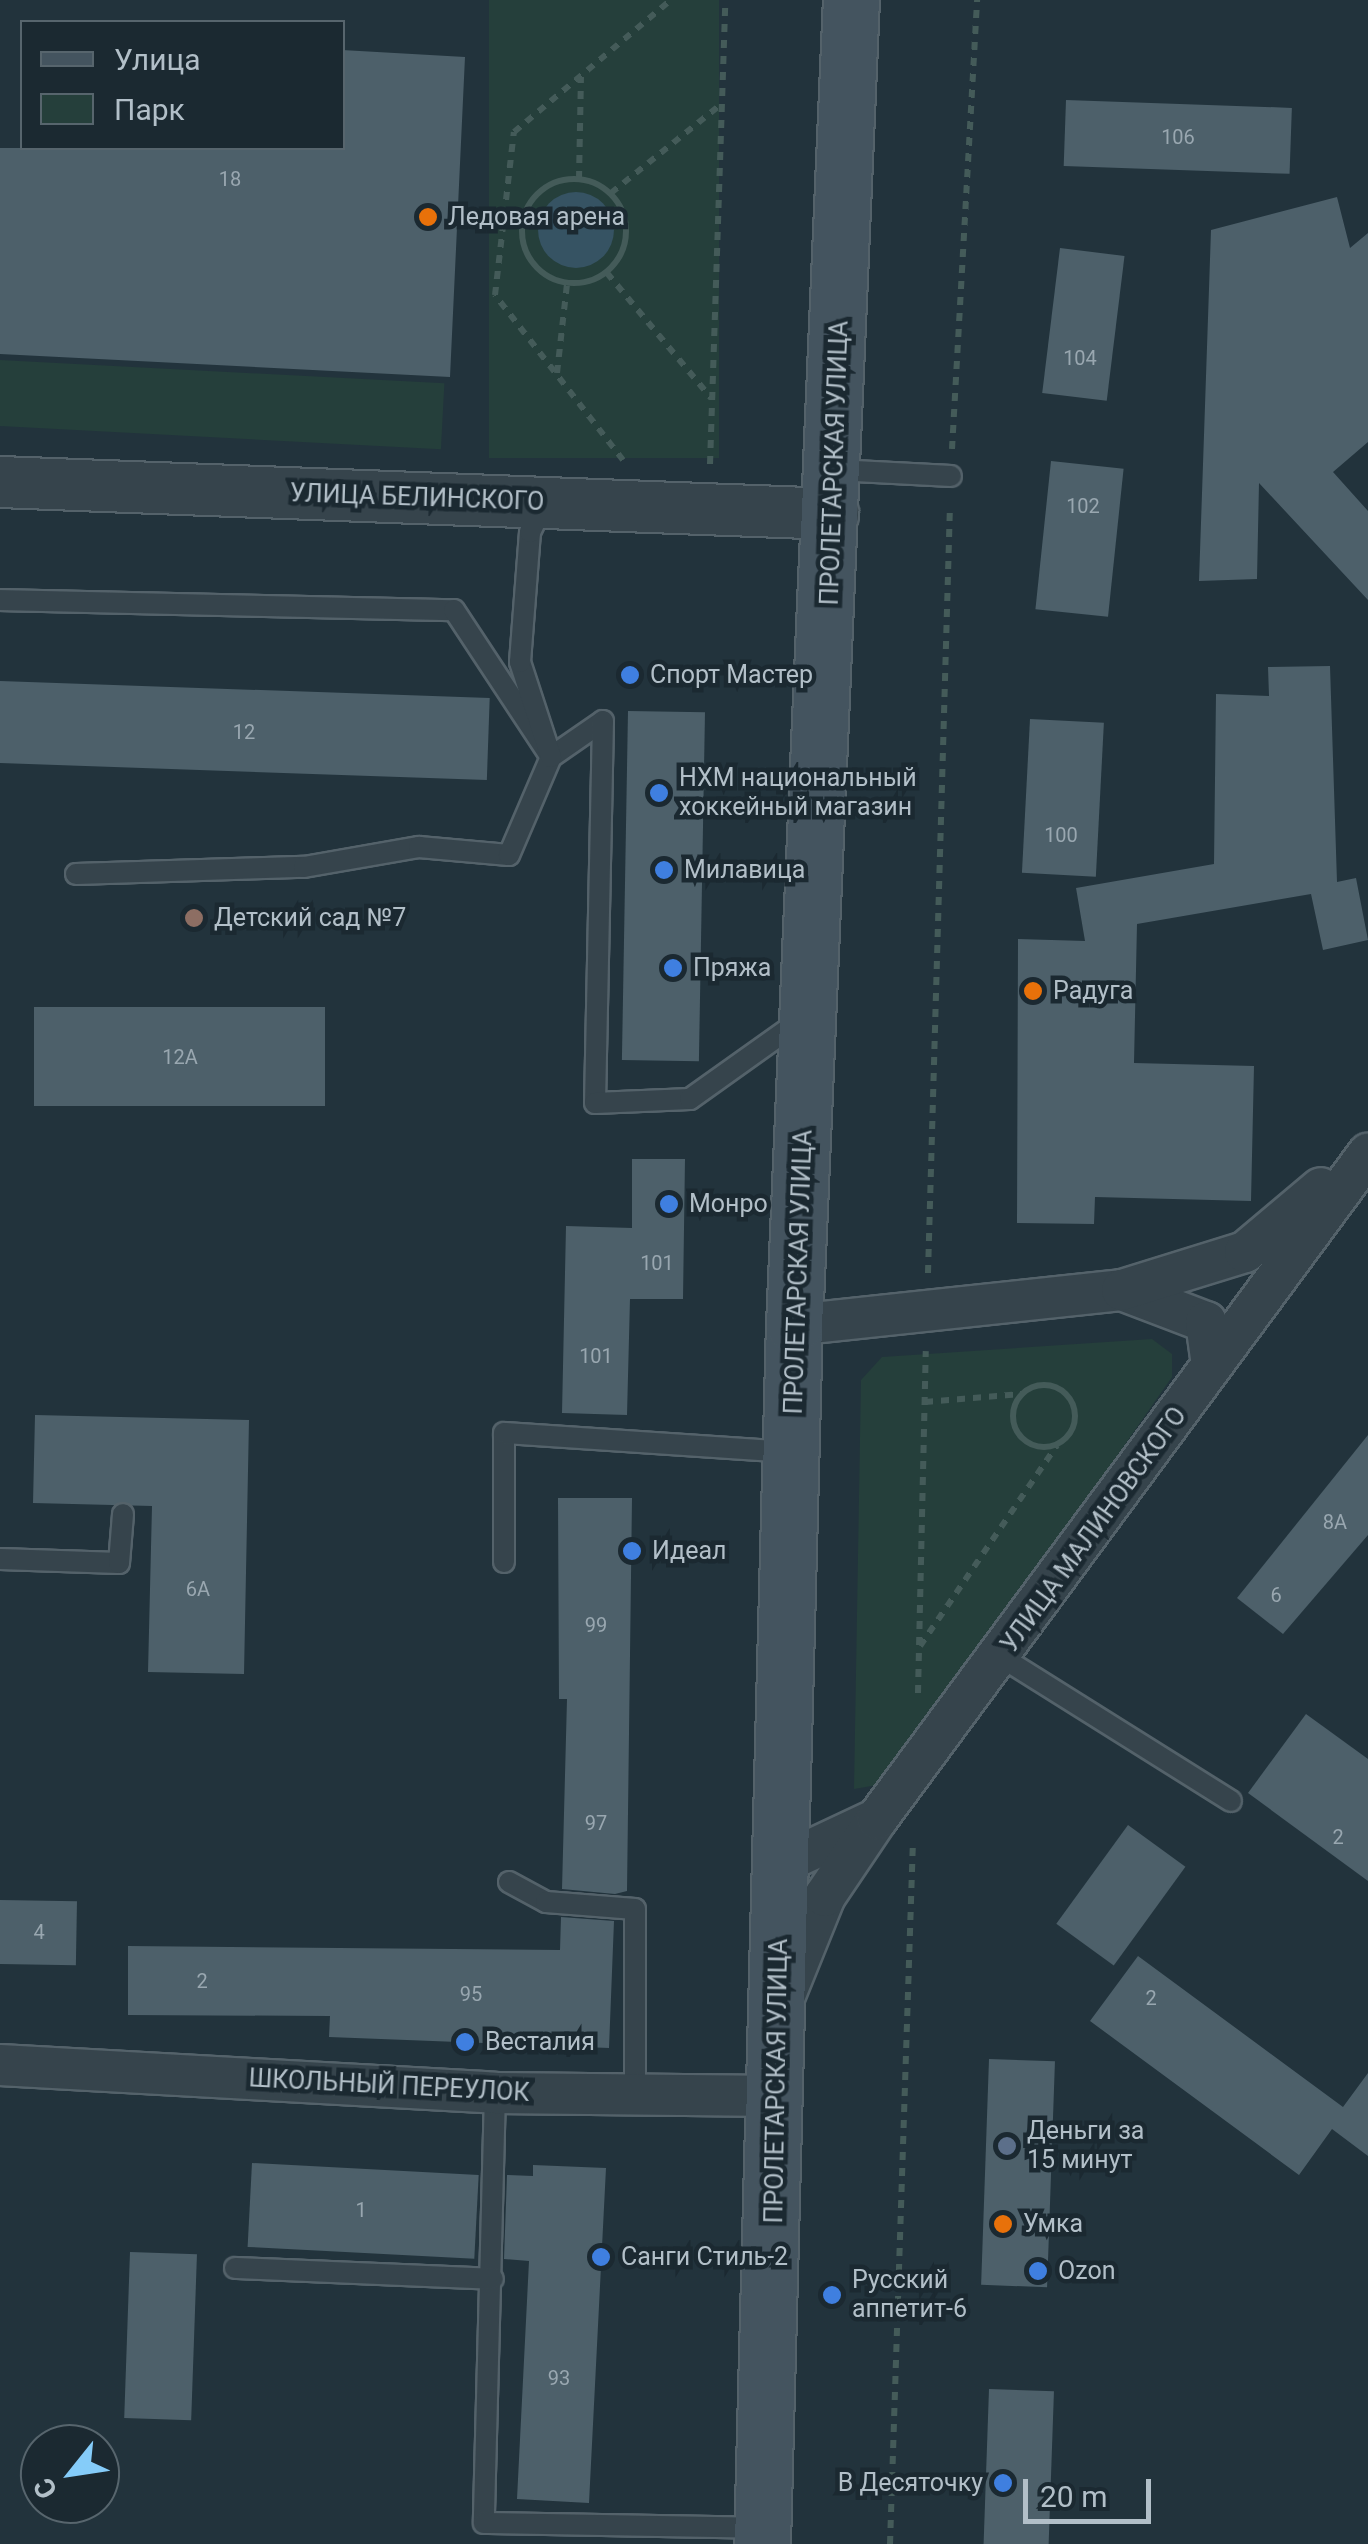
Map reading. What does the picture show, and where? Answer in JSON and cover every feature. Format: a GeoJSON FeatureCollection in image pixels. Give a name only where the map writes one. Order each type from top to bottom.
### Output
{"type":"FeatureCollection","features":[{"type":"Feature","properties":{"kind":"main road","name":"ПРОЛЕТАРСКАЯ УЛИЦА"},"geometry":{"type":"LineString","coordinates":[[762,2536],[779,2096],[777,2013],[794,1326],[835,492],[851,0]]}},
{"type":"Feature","properties":{"kind":"street","name":"УЛИЦА БЕЛИНСКОГО"},"geometry":{"type":"LineString","coordinates":[[0,482],[543,503],[835,492]]}},
{"type":"Feature","properties":{"kind":"street"},"geometry":{"type":"LineString","coordinates":[[794,1326],[1122,1290],[1245,1252],[1368,1144]]}},
{"type":"Feature","properties":{"kind":"street","name":"УЛИЦА МАЛИНОВСКОГО"},"geometry":{"type":"LineString","coordinates":[[782,1863],[877,1819],[1003,1658],[1368,1154]]}},
{"type":"Feature","properties":{"kind":"street"},"geometry":{"type":"LineString","coordinates":[[1122,1290],[1206,1322],[1212,1365]]}},
{"type":"Feature","properties":{"kind":"street"},"geometry":{"type":"LineString","coordinates":[[777,2013],[825,1896],[877,1819]]}},
{"type":"Feature","properties":{"kind":"street","name":"ШКОЛЬНЫЙ ПЕРЕУЛОК"},"geometry":{"type":"LineString","coordinates":[[0,2064],[495,2093],[779,2096]]}},
{"type":"Feature","properties":{"kind":"lane"},"geometry":{"type":"LineString","coordinates":[[835,492],[950,476]]}},
{"type":"Feature","properties":{"kind":"lane"},"geometry":{"type":"LineString","coordinates":[[543,503],[530,532],[520,662],[552,757]]}},
{"type":"Feature","properties":{"kind":"lane"},"geometry":{"type":"LineString","coordinates":[[0,600],[454,610],[552,757]]}},
{"type":"Feature","properties":{"kind":"lane"},"geometry":{"type":"LineString","coordinates":[[76,874],[304,868],[419,847],[509,856],[552,757],[602,721],[595,1103],[690,1099],[812,1012]]}},
{"type":"Feature","properties":{"kind":"lane"},"geometry":{"type":"LineString","coordinates":[[504,1562],[504,1432],[792,1452]]}},
{"type":"Feature","properties":{"kind":"lane"},"geometry":{"type":"LineString","coordinates":[[0,1559],[119,1563],[123,1514]]}},
{"type":"Feature","properties":{"kind":"lane"},"geometry":{"type":"LineString","coordinates":[[1003,1658],[1232,1801]]}},
{"type":"Feature","properties":{"kind":"lane"},"geometry":{"type":"LineString","coordinates":[[509,1882],[546,1902],[635,1909],[635,2095]]}},
{"type":"Feature","properties":{"kind":"lane"},"geometry":{"type":"LineString","coordinates":[[495,2093],[484,2523],[762,2536]]}},
{"type":"Feature","properties":{"kind":"lane"},"geometry":{"type":"LineString","coordinates":[[235,2268],[493,2279]]}},
{"type":"Feature","properties":{"kind":"path"},"geometry":{"type":"LineString","coordinates":[[636,477],[496,295],[514,132],[672,0]]}},
{"type":"Feature","properties":{"kind":"path"},"geometry":{"type":"LineString","coordinates":[[710,480],[724,0]]}},
{"type":"Feature","properties":{"kind":"path"},"geometry":{"type":"LineString","coordinates":[[890,2544],[916,1769],[950,476],[977,0]]}},
{"type":"Feature","properties":{"kind":"path"},"geometry":{"type":"LineString","coordinates":[[578,178],[581,76]]}},
{"type":"Feature","properties":{"kind":"path"},"geometry":{"type":"LineString","coordinates":[[611,193],[721,104]]}},
{"type":"Feature","properties":{"kind":"path"},"geometry":{"type":"LineString","coordinates":[[567,284],[525,252],[524,216],[544,188],[578,178],[611,193],[626,225],[607,272]]}},
{"type":"Feature","properties":{"kind":"path"},"geometry":{"type":"LineString","coordinates":[[460,210],[506,215]]}},
{"type":"Feature","properties":{"kind":"path"},"geometry":{"type":"LineString","coordinates":[[607,272],[712,398]]}},
{"type":"Feature","properties":{"kind":"path"},"geometry":{"type":"LineString","coordinates":[[567,284],[607,272]]}},
{"type":"Feature","properties":{"kind":"path"},"geometry":{"type":"LineString","coordinates":[[557,375],[567,284]]}},
{"type":"Feature","properties":{"kind":"path"},"geometry":{"type":"LineString","coordinates":[[919,1646],[1076,1418],[1070,1398],[1046,1385],[1022,1394],[925,1402]]}},
{"type":"Feature","properties":{"kind":"path"},"geometry":{"type":"LineString","coordinates":[[1022,1394],[1015,1429],[1033,1446],[1057,1445]]}},
{"type":"Feature","properties":{"kind":"green space"},"geometry":{"type":"Polygon","coordinates":[[[489,0],[719,0],[719,458],[489,458],[489,0]]]}},
{"type":"Feature","properties":{"kind":"green space"},"geometry":{"type":"Polygon","coordinates":[[[0,360],[444,383],[441,449],[0,426],[0,360]]]}},
{"type":"Feature","properties":{"kind":"green space"},"geometry":{"type":"Polygon","coordinates":[[[1152,1339],[1172,1354],[1172,1377],[889,1783],[854,1789],[861,1380],[882,1357],[1152,1339]]]}},
{"type":"Feature","properties":{"kind":"water"},"geometry":{"type":"Polygon","coordinates":[[[576,192],[591,194],[603,203],[612,215],[612,245],[603,257],[591,266],[576,268],[561,266],[549,257],[540,245],[538,230],[540,215],[549,203],[561,194],[576,192]]]}},
{"type":"Feature","properties":{"kind":"building"},"geometry":{"type":"Polygon","coordinates":[[[345,50],[465,57],[450,377],[0,354],[0,148],[345,150],[345,50]]]}},
{"type":"Feature","properties":{"kind":"building"},"geometry":{"type":"Polygon","coordinates":[[[1066,100],[1292,108],[1290,174],[1064,166],[1066,100]]]}},
{"type":"Feature","properties":{"kind":"building"},"geometry":{"type":"Polygon","coordinates":[[[1337,197],[1350,248],[1368,233],[1368,442],[1333,472],[1368,511],[1368,600],[1259,483],[1257,579],[1199,581],[1211,230],[1337,197]]]}},
{"type":"Feature","properties":{"kind":"building"},"geometry":{"type":"Polygon","coordinates":[[[1060,248],[1125,256],[1107,401],[1042,393],[1060,248]]]}},
{"type":"Feature","properties":{"kind":"building"},"geometry":{"type":"Polygon","coordinates":[[[1051,461],[1124,469],[1108,617],[1035,609],[1051,461]]]}},
{"type":"Feature","properties":{"kind":"building"},"geometry":{"type":"Polygon","coordinates":[[[1330,666],[1337,882],[1356,878],[1368,940],[1323,950],[1311,894],[1137,924],[1134,1063],[1254,1066],[1251,1201],[1095,1197],[1094,1224],[1017,1223],[1018,939],[1085,941],[1076,888],[1214,864],[1216,694],[1269,696],[1268,667],[1330,666]]]}},
{"type":"Feature","properties":{"kind":"building"},"geometry":{"type":"Polygon","coordinates":[[[0,681],[490,698],[487,780],[0,763],[0,681]]]}},
{"type":"Feature","properties":{"kind":"building"},"geometry":{"type":"Polygon","coordinates":[[[628,711],[705,712],[699,1061],[622,1060],[628,711]]]}},
{"type":"Feature","properties":{"kind":"building"},"geometry":{"type":"Polygon","coordinates":[[[1030,719],[1104,723],[1096,877],[1022,873],[1030,719]]]}},
{"type":"Feature","properties":{"kind":"building"},"geometry":{"type":"Polygon","coordinates":[[[34,1007],[325,1007],[325,1106],[34,1106],[34,1007]]]}},
{"type":"Feature","properties":{"kind":"building"},"geometry":{"type":"Polygon","coordinates":[[[632,1159],[685,1159],[683,1299],[630,1299],[627,1415],[562,1413],[566,1226],[632,1228],[632,1159]]]}},
{"type":"Feature","properties":{"kind":"building"},"geometry":{"type":"Polygon","coordinates":[[[35,1415],[249,1420],[244,1674],[148,1672],[152,1506],[33,1503],[35,1415]]]}},
{"type":"Feature","properties":{"kind":"building"},"geometry":{"type":"Polygon","coordinates":[[[1368,1435],[1368,1535],[1283,1634],[1237,1598],[1368,1435]]]}},
{"type":"Feature","properties":{"kind":"building"},"geometry":{"type":"Polygon","coordinates":[[[558,1498],[632,1498],[627,1891],[615,1894],[562,1889],[567,1699],[559,1699],[558,1498]]]}},
{"type":"Feature","properties":{"kind":"building"},"geometry":{"type":"Polygon","coordinates":[[[1306,1714],[1368,1759],[1368,1881],[1248,1793],[1306,1714]]]}},
{"type":"Feature","properties":{"kind":"building"},"geometry":{"type":"Polygon","coordinates":[[[1128,1825],[1185,1867],[1114,1965],[1056,1924],[1128,1825]]]}},
{"type":"Feature","properties":{"kind":"building"},"geometry":{"type":"Polygon","coordinates":[[[0,1900],[77,1901],[76,1965],[0,1964],[0,1900]]]}},
{"type":"Feature","properties":{"kind":"building"},"geometry":{"type":"Polygon","coordinates":[[[561,1917],[614,1921],[609,2048],[329,2037],[330,2016],[128,2015],[128,1946],[560,1950],[561,1917]]]}},
{"type":"Feature","properties":{"kind":"building"},"geometry":{"type":"Polygon","coordinates":[[[1138,1956],[1343,2107],[1368,2073],[1368,2156],[1332,2129],[1299,2175],[1090,2021],[1138,1956]]]}},
{"type":"Feature","properties":{"kind":"building"},"geometry":{"type":"Polygon","coordinates":[[[989,2059],[1055,2061],[1047,2287],[981,2285],[989,2059]]]}},
{"type":"Feature","properties":{"kind":"building"},"geometry":{"type":"Polygon","coordinates":[[[252,2163],[479,2175],[474,2259],[248,2247],[252,2163]]]}},
{"type":"Feature","properties":{"kind":"building"},"geometry":{"type":"Polygon","coordinates":[[[533,2165],[606,2168],[589,2503],[517,2499],[529,2261],[504,2259],[507,2175],[533,2176],[533,2165]]]}},
{"type":"Feature","properties":{"kind":"building"},"geometry":{"type":"Polygon","coordinates":[[[130,2252],[197,2254],[191,2420],[124,2418],[130,2252]]]}},
{"type":"Feature","properties":{"kind":"building"},"geometry":{"type":"Polygon","coordinates":[[[989,2389],[1054,2391],[1049,2544],[984,2544],[989,2389]]]}},
{"type":"Feature","properties":{"kind":"place","name":"Ледовая арена"},"geometry":{"type":"Point","coordinates":[428,217]}},
{"type":"Feature","properties":{"kind":"place","name":"Спорт Мастер"},"geometry":{"type":"Point","coordinates":[630,675]}},
{"type":"Feature","properties":{"kind":"place","name":"НХМ национальный хоккейный магазин"},"geometry":{"type":"Point","coordinates":[659,793]}},
{"type":"Feature","properties":{"kind":"place","name":"Милавица"},"geometry":{"type":"Point","coordinates":[664,870]}},
{"type":"Feature","properties":{"kind":"place","name":"Детский сад №7"},"geometry":{"type":"Point","coordinates":[194,918]}},
{"type":"Feature","properties":{"kind":"place","name":"Пряжа"},"geometry":{"type":"Point","coordinates":[673,968]}},
{"type":"Feature","properties":{"kind":"place","name":"Радуга"},"geometry":{"type":"Point","coordinates":[1033,991]}},
{"type":"Feature","properties":{"kind":"place","name":"Монро"},"geometry":{"type":"Point","coordinates":[669,1204]}},
{"type":"Feature","properties":{"kind":"place","name":"Идеал"},"geometry":{"type":"Point","coordinates":[632,1551]}},
{"type":"Feature","properties":{"kind":"place","name":"Весталия"},"geometry":{"type":"Point","coordinates":[465,2042]}},
{"type":"Feature","properties":{"kind":"place","name":"Деньги за 15 минут"},"geometry":{"type":"Point","coordinates":[1007,2146]}},
{"type":"Feature","properties":{"kind":"place","name":"Умка"},"geometry":{"type":"Point","coordinates":[1003,2224]}},
{"type":"Feature","properties":{"kind":"place","name":"Санги Стиль-2"},"geometry":{"type":"Point","coordinates":[601,2257]}},
{"type":"Feature","properties":{"kind":"place","name":"Ozon"},"geometry":{"type":"Point","coordinates":[1038,2271]}},
{"type":"Feature","properties":{"kind":"place","name":"Русский аппетит-6"},"geometry":{"type":"Point","coordinates":[832,2295]}},
{"type":"Feature","properties":{"kind":"place","name":"В Десяточку"},"geometry":{"type":"Point","coordinates":[1003,2483]}}]}
